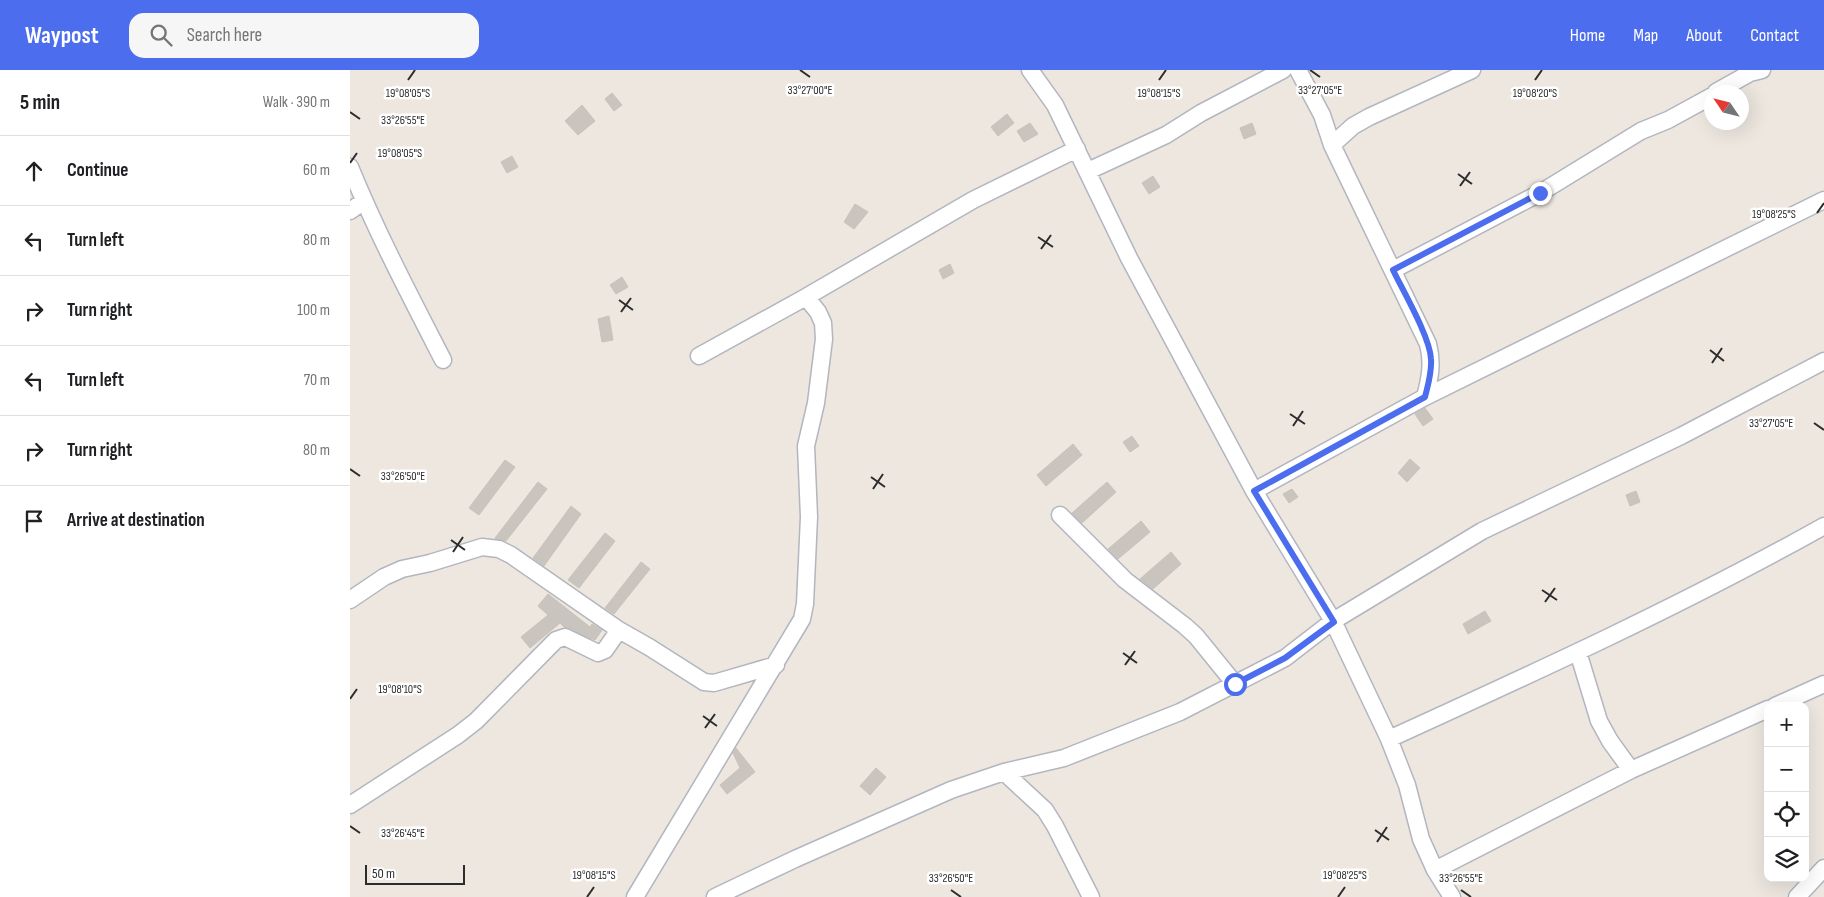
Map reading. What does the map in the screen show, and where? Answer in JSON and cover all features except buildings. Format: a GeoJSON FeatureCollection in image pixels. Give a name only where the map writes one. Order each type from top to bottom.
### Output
{"type":"FeatureCollection","features":[{"type":"Feature","properties":{"kind":"street"},"geometry":{"type":"LineString","coordinates":[[1030,70],[1055,104],[1129,258],[1254,491],[1334,622],[1389,740],[1407,785],[1421,839],[1435,870],[1452,897]]}},
{"type":"Feature","properties":{"kind":"street"},"geometry":{"type":"LineString","coordinates":[[1088,171],[1166,135],[1200,113],[1283,70]]}},
{"type":"Feature","properties":{"kind":"street"},"geometry":{"type":"LineString","coordinates":[[1298,70],[1322,115],[1332,145],[1428,344],[1431,358],[1431,373],[1425,397]]}},
{"type":"Feature","properties":{"kind":"street"},"geometry":{"type":"LineString","coordinates":[[1332,145],[1353,126],[1369,117],[1472,70]]}},
{"type":"Feature","properties":{"kind":"street"},"geometry":{"type":"LineString","coordinates":[[1729,85],[1750,73],[1762,70]]}},
{"type":"Feature","properties":{"kind":"street"},"geometry":{"type":"LineString","coordinates":[[1393,270],[1540,193],[1641,131],[1668,120],[1704,100]]}},
{"type":"Feature","properties":{"kind":"street"},"geometry":{"type":"LineString","coordinates":[[699,356],[806,297],[973,200],[1077,149]]}},
{"type":"Feature","properties":{"kind":"street"},"geometry":{"type":"LineString","coordinates":[[350,167],[397,270],[443,360]]}},
{"type":"Feature","properties":{"kind":"street"},"geometry":{"type":"LineString","coordinates":[[1254,491],[1425,397],[1824,200]]}},
{"type":"Feature","properties":{"kind":"street"},"geometry":{"type":"LineString","coordinates":[[350,211],[364,201]]}},
{"type":"Feature","properties":{"kind":"street"},"geometry":{"type":"LineString","coordinates":[[635,897],[802,619],[805,604],[809,517],[806,446],[816,403],[824,338],[823,323],[818,312],[806,297]]}},
{"type":"Feature","properties":{"kind":"street"},"geometry":{"type":"LineString","coordinates":[[715,897],[795,859],[951,790],[1004,772],[1064,758],[1180,712],[1285,658],[1334,622],[1482,531],[1681,436],[1824,361]]}},
{"type":"Feature","properties":{"kind":"street"},"geometry":{"type":"LineString","coordinates":[[1060,515],[1125,580],[1196,636],[1235,684]]}},
{"type":"Feature","properties":{"kind":"street"},"geometry":{"type":"LineString","coordinates":[[1389,740],[1578,652],[1767,558],[1824,526]]}},
{"type":"Feature","properties":{"kind":"street"},"geometry":{"type":"LineString","coordinates":[[350,600],[384,577],[402,569],[430,563],[482,547],[499,548],[619,630],[704,682],[714,683],[776,664]]}},
{"type":"Feature","properties":{"kind":"street"},"geometry":{"type":"LineString","coordinates":[[350,805],[458,735],[476,721],[556,640],[565,637],[598,653],[605,650],[619,630]]}},
{"type":"Feature","properties":{"kind":"street"},"geometry":{"type":"LineString","coordinates":[[1578,652],[1599,721],[1610,741],[1631,770]]}},
{"type":"Feature","properties":{"kind":"street"},"geometry":{"type":"LineString","coordinates":[[1784,702],[1824,684]]}},
{"type":"Feature","properties":{"kind":"street"},"geometry":{"type":"LineString","coordinates":[[1435,870],[1631,770],[1764,711]]}},
{"type":"Feature","properties":{"kind":"street"},"geometry":{"type":"LineString","coordinates":[[1004,772],[1045,810],[1091,897]]}},
{"type":"Feature","properties":{"kind":"street"},"geometry":{"type":"LineString","coordinates":[[1797,897],[1824,868]]}},
{"type":"Feature","properties":{"kind":"route"},"geometry":{"type":"LineString","coordinates":[[1235,684],[1285,658],[1334,622],[1254,491],[1425,397],[1431,373],[1431,358],[1428,344],[1393,270],[1540,193]]}}]}
